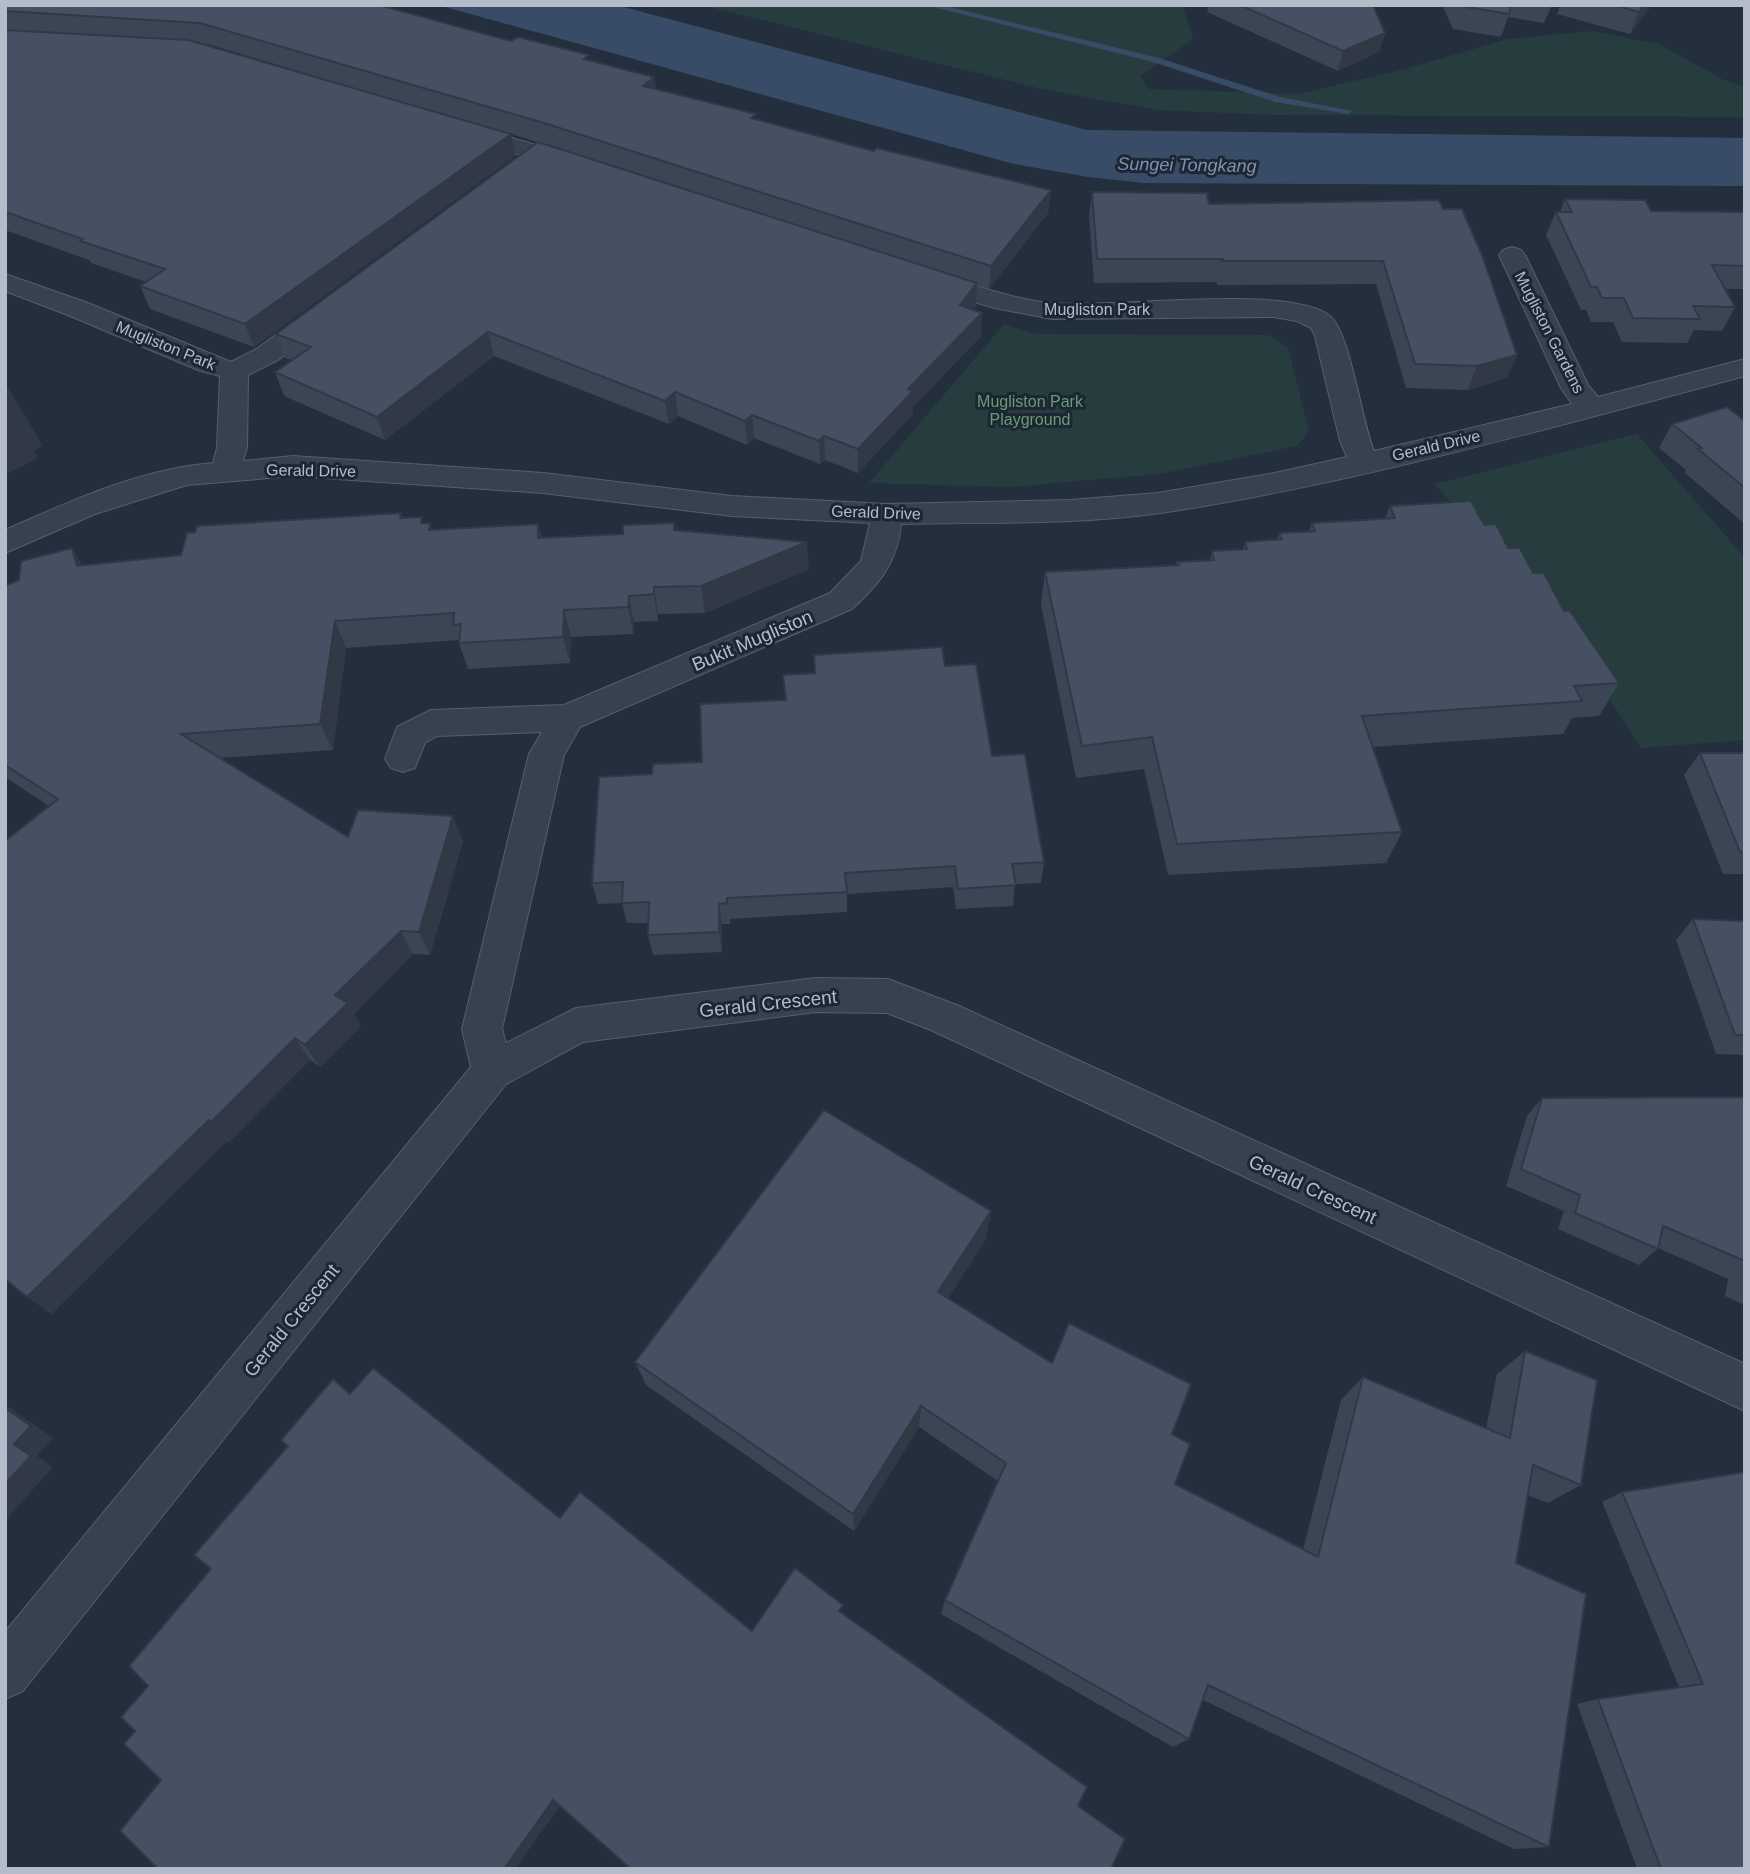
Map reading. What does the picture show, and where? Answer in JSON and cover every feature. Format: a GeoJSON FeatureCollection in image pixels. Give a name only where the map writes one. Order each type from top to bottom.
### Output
{"type":"FeatureCollection","features":[{"type":"Feature","properties":{"kind":"street"},"geometry":{"type":"LineString","coordinates":[[434,122],[596,171]]}},
{"type":"Feature","properties":{"kind":"street"},"geometry":{"type":"LineString","coordinates":[[512,173],[539,153]]}},
{"type":"Feature","properties":{"kind":"street","name":"Mugliston Gardens"},"geometry":{"type":"LineString","coordinates":[[1511,255],[1576,388],[1591,408]]}},
{"type":"Feature","properties":{"kind":"street","name":"Mugliston Park"},"geometry":{"type":"LineString","coordinates":[[908,273],[999,303],[1055,312],[1243,308],[1297,311],[1321,321],[1329,336],[1355,441],[1364,463]]}},
{"type":"Feature","properties":{"kind":"street","name":"Mugliston Park"},"geometry":{"type":"LineString","coordinates":[[5,282],[78,309],[208,364],[234,371],[232,448],[225,471]]}},
{"type":"Feature","properties":{"kind":"street"},"geometry":{"type":"LineString","coordinates":[[234,371],[268,354],[346,296]]}},
{"type":"Feature","properties":{"kind":"street","name":"Gerald Drive"},"geometry":{"type":"LineString","coordinates":[[5,542],[114,496],[187,475],[293,466],[543,483],[732,506],[886,514],[1070,510],[1158,503],[1275,483],[1364,463],[1591,408],[1745,367]]}},
{"type":"Feature","properties":{"kind":"street","name":"Bukit Mugliston"},"geometry":{"type":"LineString","coordinates":[[403,759],[409,737],[430,723],[568,718],[841,601],[873,573],[884,542],[886,514]]}},
{"type":"Feature","properties":{"kind":"street"},"geometry":{"type":"LineString","coordinates":[[492,1071],[482,1029],[547,754],[568,718]]}},
{"type":"Feature","properties":{"kind":"street","name":"Gerald Crescent"},"geometry":{"type":"LineString","coordinates":[[5,1673],[492,1071],[576,1024],[816,995],[888,996],[946,1018],[1745,1388]]}},
{"type":"Feature","properties":{"kind":"green space"},"geometry":{"type":"Polygon","coordinates":[[[701,5],[1183,5],[1193,39],[1140,76],[1149,89],[1299,94],[1405,69],[1508,39],[1592,31],[1659,44],[1724,80],[1745,87],[1745,117],[1271,115],[1158,110],[1046,90],[701,5]]]}},
{"type":"Feature","properties":{"kind":"green space","name":"Mugliston Park Playground"},"geometry":{"type":"Polygon","coordinates":[[[1004,324],[1036,334],[1268,335],[1288,347],[1309,432],[1297,446],[1159,474],[1010,487],[869,483],[1004,324]]]}},
{"type":"Feature","properties":{"kind":"green space"},"geometry":{"type":"Polygon","coordinates":[[[1637,434],[1745,558],[1745,740],[1641,748],[1547,601],[1434,484],[1637,434]]]}},
{"type":"Feature","properties":{"kind":"water","name":"Sungei Tongkang"},"geometry":{"type":"Polygon","coordinates":[[[438,5],[616,5],[1087,130],[1745,138],[1745,186],[1144,183],[1088,177],[1014,164],[438,5]]]}},
{"type":"Feature","properties":{"kind":"building"},"geometry":{"type":"Polygon","coordinates":[[[5,5],[379,5],[511,41],[518,37],[589,55],[584,59],[654,77],[643,86],[756,114],[751,118],[874,151],[876,148],[1051,190],[991,266],[544,123],[200,23],[5,11],[5,5]]]}},
{"type":"Feature","properties":{"kind":"building"},"geometry":{"type":"Polygon","coordinates":[[[1240,5],[1373,5],[1385,33],[1343,51],[1240,5]]]}},
{"type":"Feature","properties":{"kind":"building"},"geometry":{"type":"Polygon","coordinates":[[[1459,5],[1511,5],[1509,14],[1459,5]]]}},
{"type":"Feature","properties":{"kind":"building"},"geometry":{"type":"Polygon","coordinates":[[[1614,5],[1644,5],[1639,12],[1614,5]]]}},
{"type":"Feature","properties":{"kind":"building"},"geometry":{"type":"Polygon","coordinates":[[[5,30],[188,40],[511,134],[245,324],[140,286],[165,269],[80,241],[83,239],[5,212],[5,30]]]}},
{"type":"Feature","properties":{"kind":"building"},"geometry":{"type":"Polygon","coordinates":[[[538,142],[977,283],[960,305],[982,313],[908,389],[913,391],[858,449],[824,436],[819,441],[752,415],[745,421],[675,392],[665,401],[488,332],[377,417],[275,372],[311,347],[276,334],[538,142]]]}},
{"type":"Feature","properties":{"kind":"building"},"geometry":{"type":"Polygon","coordinates":[[[1092,192],[1207,193],[1209,204],[1439,200],[1443,209],[1462,209],[1482,255],[1517,355],[1477,366],[1415,364],[1383,261],[1097,259],[1092,192]]]}},
{"type":"Feature","properties":{"kind":"building"},"geometry":{"type":"Polygon","coordinates":[[[1565,199],[1645,200],[1651,211],[1745,212],[1745,266],[1712,265],[1735,307],[1693,306],[1700,319],[1633,318],[1624,298],[1602,298],[1597,287],[1591,287],[1556,212],[1572,212],[1565,199]]]}},
{"type":"Feature","properties":{"kind":"building"},"geometry":{"type":"Polygon","coordinates":[[[1727,407],[1745,421],[1745,488],[1672,424],[1727,407]]]}},
{"type":"Feature","properties":{"kind":"building"},"geometry":{"type":"Polygon","coordinates":[[[1471,501],[1484,525],[1496,524],[1508,548],[1520,548],[1533,573],[1544,573],[1564,611],[1570,611],[1619,683],[1574,686],[1582,701],[1362,716],[1402,832],[1177,844],[1152,737],[1082,746],[1045,572],[1179,565],[1177,562],[1214,560],[1212,551],[1247,549],[1245,542],[1282,539],[1279,533],[1315,531],[1312,523],[1395,518],[1390,506],[1471,501]]]}},
{"type":"Feature","properties":{"kind":"building"},"geometry":{"type":"Polygon","coordinates":[[[401,513],[400,518],[422,517],[421,523],[430,523],[429,530],[538,524],[538,538],[623,534],[623,525],[674,523],[674,530],[807,542],[701,586],[654,587],[654,594],[629,596],[628,607],[564,610],[563,637],[459,643],[461,624],[453,625],[454,613],[335,621],[320,724],[181,734],[348,837],[358,810],[453,816],[419,932],[401,931],[335,995],[348,1003],[305,1045],[295,1038],[27,1297],[5,1279],[5,841],[58,799],[5,765],[5,586],[19,580],[21,561],[72,548],[77,566],[181,555],[187,533],[195,532],[197,526],[401,513]]]}},
{"type":"Feature","properties":{"kind":"building"},"geometry":{"type":"Polygon","coordinates":[[[942,647],[945,666],[976,664],[992,756],[1025,754],[1044,862],[1012,864],[1016,885],[958,889],[955,866],[845,873],[847,892],[727,898],[727,903],[719,904],[719,932],[648,935],[649,902],[622,903],[623,882],[592,883],[599,777],[652,774],[653,764],[702,762],[700,704],[786,700],[783,675],[815,673],[814,655],[942,647]]]}},
{"type":"Feature","properties":{"kind":"building"},"geometry":{"type":"Polygon","coordinates":[[[1700,753],[1745,753],[1745,853],[1740,852],[1700,753]]]}},
{"type":"Feature","properties":{"kind":"building"},"geometry":{"type":"Polygon","coordinates":[[[1693,919],[1745,921],[1745,1035],[1735,1035],[1693,919]]]}},
{"type":"Feature","properties":{"kind":"building"},"geometry":{"type":"Polygon","coordinates":[[[1745,1097],[1745,1261],[1663,1226],[1658,1249],[1575,1213],[1580,1195],[1521,1169],[1542,1098],[1745,1097]]]}},
{"type":"Feature","properties":{"kind":"building"},"geometry":{"type":"Polygon","coordinates":[[[824,1110],[991,1211],[938,1292],[1052,1363],[1069,1323],[1191,1384],[1172,1434],[1190,1444],[1175,1484],[1318,1557],[1363,1377],[1510,1438],[1525,1351],[1597,1380],[1581,1485],[1533,1465],[1516,1563],[1586,1594],[1549,1847],[1208,1685],[1189,1739],[945,1600],[1006,1463],[921,1406],[853,1514],[635,1362],[824,1110]]]}},
{"type":"Feature","properties":{"kind":"building"},"geometry":{"type":"Polygon","coordinates":[[[373,1368],[560,1518],[580,1492],[752,1631],[795,1568],[843,1605],[839,1611],[1087,1787],[1078,1806],[1125,1839],[1111,1869],[631,1869],[553,1800],[504,1869],[158,1869],[120,1831],[161,1780],[124,1744],[135,1731],[121,1717],[148,1686],[129,1666],[211,1569],[194,1555],[288,1446],[281,1440],[333,1379],[350,1394],[373,1368]]]}},
{"type":"Feature","properties":{"kind":"building"},"geometry":{"type":"Polygon","coordinates":[[[5,1408],[31,1426],[14,1444],[31,1456],[5,1484],[5,1408]]]}},
{"type":"Feature","properties":{"kind":"building"},"geometry":{"type":"Polygon","coordinates":[[[1745,1472],[1745,1869],[1661,1869],[1598,1699],[1703,1684],[1622,1492],[1745,1472]]]}},
{"type":"Feature","properties":{"kind":"waterway"},"geometry":{"type":"LineString","coordinates":[[929,5],[1156,60],[1278,100],[1348,111]]}}]}
